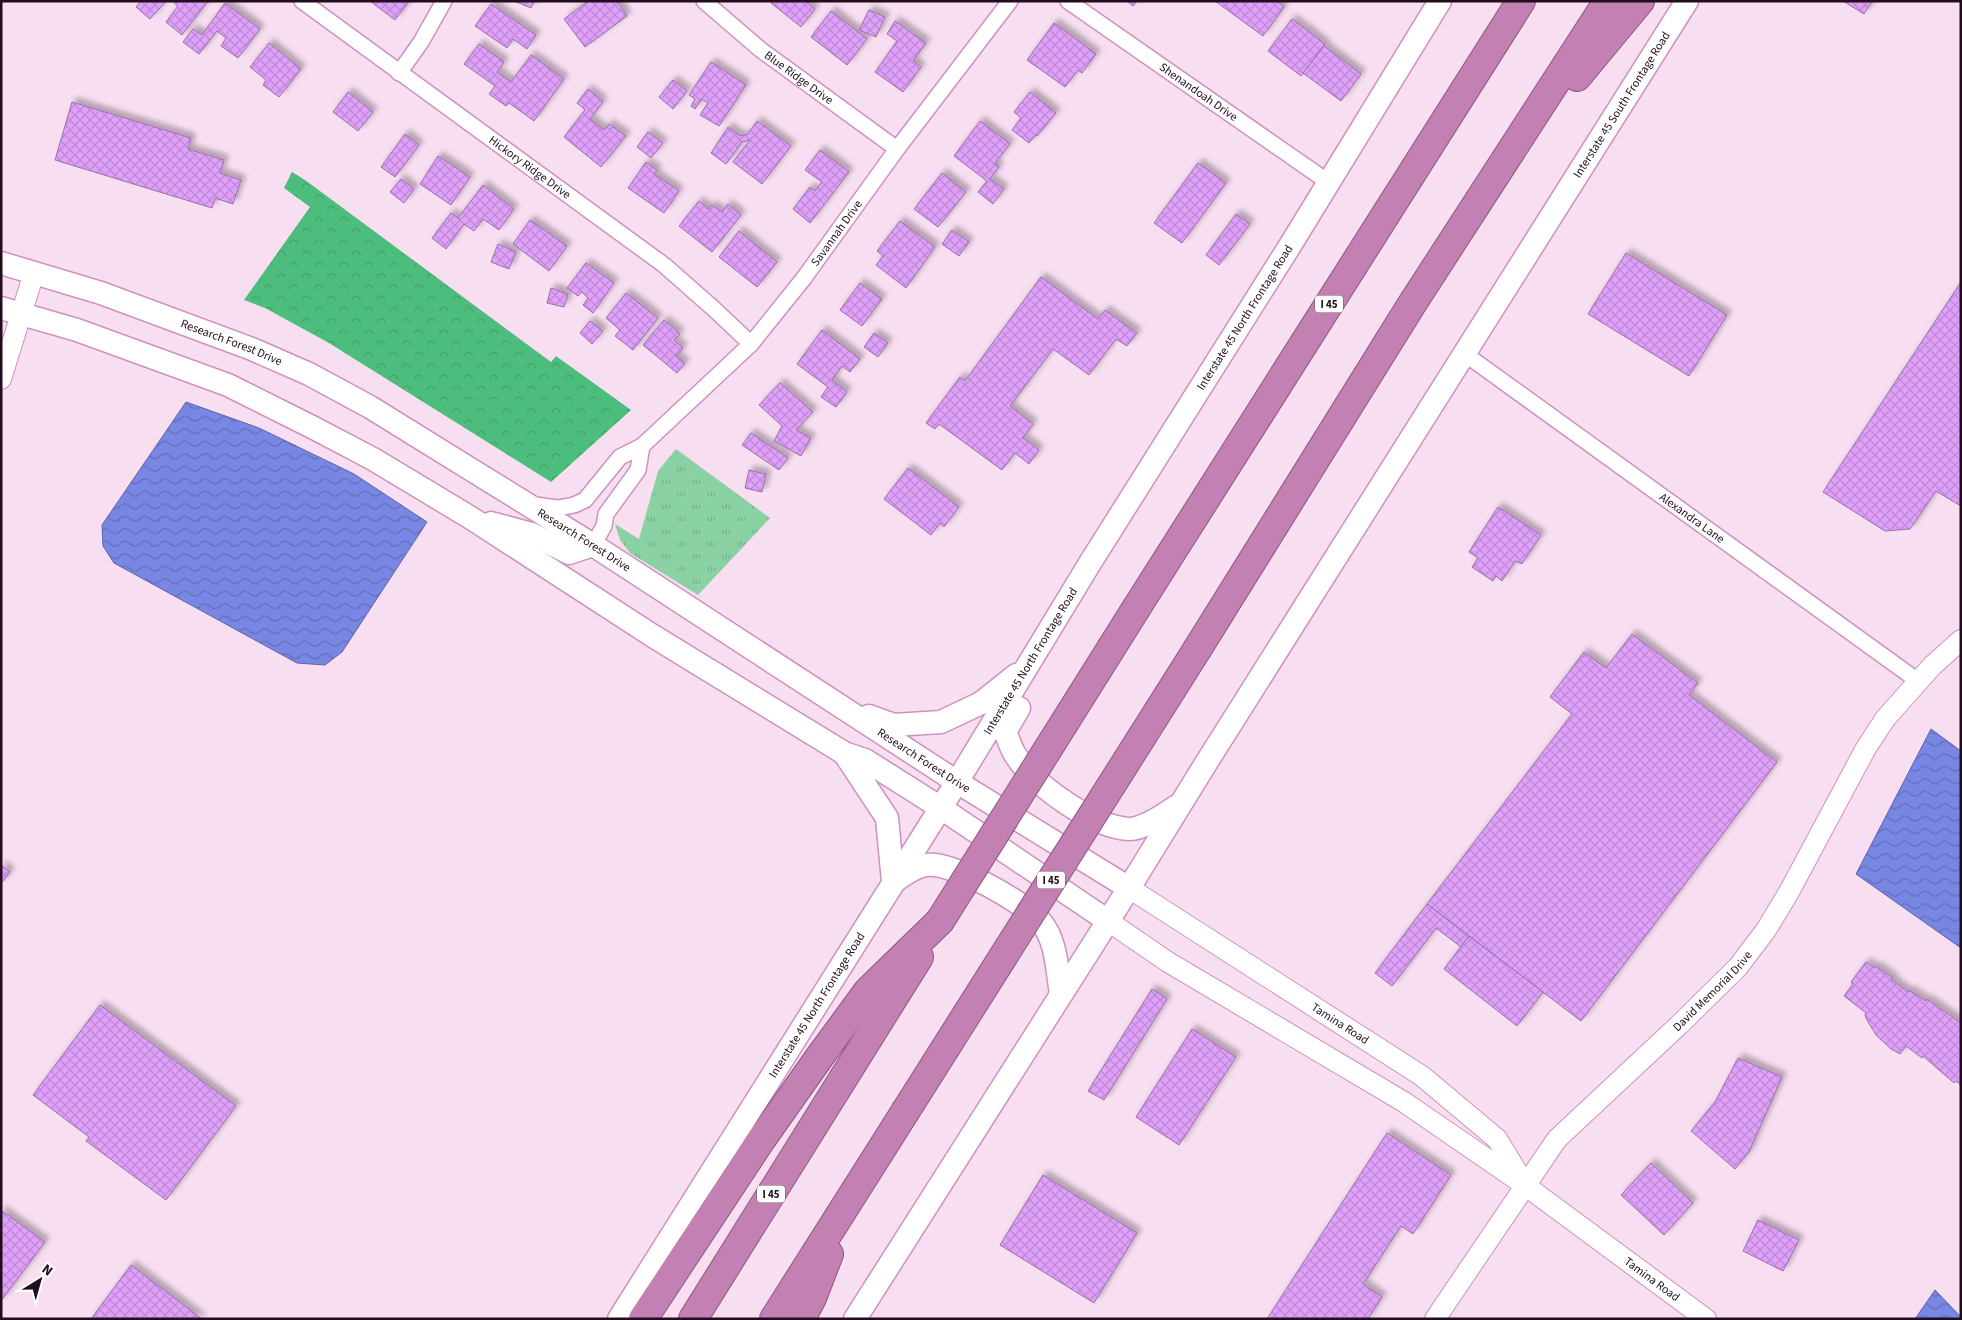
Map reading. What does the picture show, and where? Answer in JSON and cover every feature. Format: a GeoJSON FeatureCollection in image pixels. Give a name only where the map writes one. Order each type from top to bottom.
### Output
{"type":"FeatureCollection","features":[{"type":"Feature","properties":{"kind":"highway","name":"I 45"},"geometry":{"type":"LineString","coordinates":[[693,1319],[1137,607],[1520,1]]}},
{"type":"Feature","properties":{"kind":"highway","name":"I 45"},"geometry":{"type":"LineString","coordinates":[[774,1319],[1198,648],[1412,304],[1608,1]]}},
{"type":"Feature","properties":{"kind":"highway"},"geometry":{"type":"LineString","coordinates":[[1532,119],[1575,80],[1640,1]]}},
{"type":"Feature","properties":{"kind":"highway"},"geometry":{"type":"LineString","coordinates":[[643,1319],[761,1140],[868,992],[940,921]]}},
{"type":"Feature","properties":{"kind":"highway"},"geometry":{"type":"LineString","coordinates":[[801,1319],[812,1298],[852,1196]]}},
{"type":"Feature","properties":{"kind":"main road","name":"Interstate 45 North Frontage Road"},"geometry":{"type":"LineString","coordinates":[[619,1319],[941,808],[1031,663],[1090,563],[1291,244],[1440,1]]}},
{"type":"Feature","properties":{"kind":"main road","name":"Interstate 45 South Frontage Road"},"geometry":{"type":"LineString","coordinates":[[1465,354],[1687,1]]}},
{"type":"Feature","properties":{"kind":"main road","name":"Research Forest Drive"},"geometry":{"type":"LineString","coordinates":[[1,264],[101,293],[252,348],[309,374],[370,407],[593,545],[957,782],[1129,888]]}},
{"type":"Feature","properties":{"kind":"main road"},"geometry":{"type":"LineString","coordinates":[[12,311],[77,330],[228,385],[373,459],[471,518],[652,636],[844,753],[866,760],[941,808],[1108,921]]}},
{"type":"Feature","properties":{"kind":"main road"},"geometry":{"type":"LineString","coordinates":[[855,1319],[1465,354]]}},
{"type":"Feature","properties":{"kind":"main road"},"geometry":{"type":"LineString","coordinates":[[471,518],[532,534],[570,553],[593,545]]}},
{"type":"Feature","properties":{"kind":"main road"},"geometry":{"type":"LineString","coordinates":[[841,706],[894,725],[941,722],[981,703],[1031,663],[1037,679],[1005,732],[1015,755],[1044,789],[1079,811],[1105,823],[1130,829],[1154,821],[1182,802]]}},
{"type":"Feature","properties":{"kind":"main road"},"geometry":{"type":"LineString","coordinates":[[844,753],[887,818],[893,882],[914,869],[928,865],[956,870],[980,880],[1023,908],[1041,922],[1052,943],[1061,994]]}},
{"type":"Feature","properties":{"kind":"street","name":"Hickory Ridge Drive"},"geometry":{"type":"LineString","coordinates":[[302,1],[664,265],[714,308],[751,344]]}},
{"type":"Feature","properties":{"kind":"street"},"geometry":{"type":"LineString","coordinates":[[399,73],[421,42],[444,1]]}},
{"type":"Feature","properties":{"kind":"street","name":"Blue Ridge Drive"},"geometry":{"type":"LineString","coordinates":[[704,1],[761,50],[897,149]]}},
{"type":"Feature","properties":{"kind":"street","name":"Savannah Drive"},"geometry":{"type":"LineString","coordinates":[[526,503],[558,508],[574,505],[585,500],[620,457],[642,446],[751,344],[804,278],[897,149],[1010,1]]}},
{"type":"Feature","properties":{"kind":"street","name":"Shenandoah Drive"},"geometry":{"type":"LineString","coordinates":[[1068,1],[1328,182]]}},
{"type":"Feature","properties":{"kind":"street"},"geometry":{"type":"LineString","coordinates":[[1,379],[12,311],[34,273]]}},
{"type":"Feature","properties":{"kind":"street","name":"Alexandra Lane"},"geometry":{"type":"LineString","coordinates":[[1465,354],[1918,681]]}},
{"type":"Feature","properties":{"kind":"street"},"geometry":{"type":"LineString","coordinates":[[593,545],[604,526],[606,514],[638,470],[642,446]]}},
{"type":"Feature","properties":{"kind":"street","name":"David Memorial Drive"},"geometry":{"type":"LineString","coordinates":[[1435,1319],[1557,1139],[1705,1001],[1738,967],[1766,930],[1789,892],[1866,748],[1885,719],[1918,681],[1961,640]]}},
{"type":"Feature","properties":{"kind":"street","name":"Tamina Road"},"geometry":{"type":"LineString","coordinates":[[1129,888],[1422,1076],[1497,1139],[1526,1186]]}},
{"type":"Feature","properties":{"kind":"street","name":"Tamina Road"},"geometry":{"type":"LineString","coordinates":[[1108,921],[1168,962],[1404,1102],[1526,1186],[1706,1319]]}},
{"type":"Feature","properties":{"kind":"green space"},"geometry":{"type":"Polygon","coordinates":[[[292,172],[551,362],[556,356],[631,410],[551,482],[329,343],[265,308],[244,300],[310,207],[284,188],[292,172]]]}},
{"type":"Feature","properties":{"kind":"green space"},"geometry":{"type":"Polygon","coordinates":[[[676,449],[770,518],[698,595],[630,553],[620,540],[615,524],[639,539],[658,471],[676,449]]]}},
{"type":"Feature","properties":{"kind":"water"},"geometry":{"type":"Polygon","coordinates":[[[186,402],[259,428],[354,474],[427,522],[342,652],[325,665],[297,663],[114,563],[103,546],[102,525],[186,402]]]}},
{"type":"Feature","properties":{"kind":"water"},"geometry":{"type":"Polygon","coordinates":[[[1931,729],[1961,751],[1961,948],[1856,874],[1931,729]]]}},
{"type":"Feature","properties":{"kind":"water"},"geometry":{"type":"Polygon","coordinates":[[[1935,1290],[1961,1317],[1961,1319],[1915,1319],[1935,1290]]]}},
{"type":"Feature","properties":{"kind":"building"},"geometry":{"type":"Polygon","coordinates":[[[141,1],[166,1],[150,19],[136,7],[141,1]]]}},
{"type":"Feature","properties":{"kind":"building"},"geometry":{"type":"Polygon","coordinates":[[[172,1],[208,1],[182,35],[166,22],[178,6],[172,1]]]}},
{"type":"Feature","properties":{"kind":"building"},"geometry":{"type":"Polygon","coordinates":[[[370,1],[409,1],[395,20],[370,1]]]}},
{"type":"Feature","properties":{"kind":"building"},"geometry":{"type":"Polygon","coordinates":[[[514,1],[534,1],[531,8],[514,1]]]}},
{"type":"Feature","properties":{"kind":"building"},"geometry":{"type":"Polygon","coordinates":[[[584,1],[617,1],[627,16],[585,47],[564,19],[586,3],[584,1]]]}},
{"type":"Feature","properties":{"kind":"building"},"geometry":{"type":"Polygon","coordinates":[[[772,1],[805,1],[815,9],[801,27],[771,3],[772,1]]]}},
{"type":"Feature","properties":{"kind":"building"},"geometry":{"type":"Polygon","coordinates":[[[1127,1],[1137,1],[1133,6],[1127,1]]]}},
{"type":"Feature","properties":{"kind":"building"},"geometry":{"type":"Polygon","coordinates":[[[1215,1],[1277,1],[1284,7],[1263,36],[1215,1]]]}},
{"type":"Feature","properties":{"kind":"building"},"geometry":{"type":"Polygon","coordinates":[[[1843,1],[1872,1],[1864,14],[1843,1]]]}},
{"type":"Feature","properties":{"kind":"building"},"geometry":{"type":"Polygon","coordinates":[[[225,3],[260,29],[238,58],[221,46],[226,38],[217,31],[199,54],[183,42],[193,29],[202,35],[225,3]]]}},
{"type":"Feature","properties":{"kind":"building"},"geometry":{"type":"Polygon","coordinates":[[[491,4],[536,35],[527,49],[513,39],[507,48],[475,26],[491,4]]]}},
{"type":"Feature","properties":{"kind":"building"},"geometry":{"type":"Polygon","coordinates":[[[869,10],[885,17],[876,37],[859,30],[869,10]]]}},
{"type":"Feature","properties":{"kind":"building"},"geometry":{"type":"Polygon","coordinates":[[[831,11],[867,39],[847,65],[811,37],[831,11]]]}},
{"type":"Feature","properties":{"kind":"building"},"geometry":{"type":"Polygon","coordinates":[[[1292,19],[1325,44],[1301,76],[1268,51],[1292,19]]]}},
{"type":"Feature","properties":{"kind":"building"},"geometry":{"type":"Polygon","coordinates":[[[895,21],[926,43],[913,61],[921,67],[903,92],[875,72],[897,41],[887,34],[895,21]]]}},
{"type":"Feature","properties":{"kind":"building"},"geometry":{"type":"Polygon","coordinates":[[[1054,23],[1096,54],[1082,73],[1078,70],[1065,87],[1027,60],[1054,23]]]}},
{"type":"Feature","properties":{"kind":"building"},"geometry":{"type":"Polygon","coordinates":[[[269,43],[301,69],[279,97],[263,85],[266,80],[250,67],[269,43]]]}},
{"type":"Feature","properties":{"kind":"building"},"geometry":{"type":"Polygon","coordinates":[[[479,44],[504,62],[497,72],[511,82],[531,55],[564,79],[534,121],[509,103],[506,106],[489,94],[495,86],[464,64],[479,44]]]}},
{"type":"Feature","properties":{"kind":"building"},"geometry":{"type":"Polygon","coordinates":[[[1324,46],[1361,74],[1341,101],[1303,73],[1324,46]]]}},
{"type":"Feature","properties":{"kind":"building"},"geometry":{"type":"Polygon","coordinates":[[[711,62],[746,85],[719,126],[700,115],[708,103],[702,99],[695,109],[691,106],[695,99],[689,95],[711,62]]]}},
{"type":"Feature","properties":{"kind":"building"},"geometry":{"type":"Polygon","coordinates":[[[673,80],[687,91],[673,109],[659,97],[673,80]]]}},
{"type":"Feature","properties":{"kind":"building"},"geometry":{"type":"Polygon","coordinates":[[[588,89],[603,102],[590,119],[604,130],[609,124],[626,136],[601,167],[564,137],[585,110],[577,103],[588,89]]]}},
{"type":"Feature","properties":{"kind":"building"},"geometry":{"type":"Polygon","coordinates":[[[348,92],[373,112],[358,131],[333,112],[348,92]]]}},
{"type":"Feature","properties":{"kind":"building"},"geometry":{"type":"Polygon","coordinates":[[[1030,92],[1056,113],[1029,143],[1012,130],[1021,118],[1014,112],[1030,92]]]}},
{"type":"Feature","properties":{"kind":"building"},"geometry":{"type":"Polygon","coordinates":[[[72,102],[191,138],[188,149],[224,160],[220,173],[241,180],[233,204],[215,198],[212,208],[55,160],[72,102]]]}},
{"type":"Feature","properties":{"kind":"building"},"geometry":{"type":"Polygon","coordinates":[[[757,121],[791,146],[762,184],[733,162],[750,140],[742,142],[726,164],[711,153],[728,127],[740,136],[748,134],[757,121]]]}},
{"type":"Feature","properties":{"kind":"building"},"geometry":{"type":"Polygon","coordinates":[[[980,121],[1010,144],[995,163],[999,167],[990,179],[1004,189],[993,204],[978,192],[987,181],[954,156],[980,121]]]}},
{"type":"Feature","properties":{"kind":"building"},"geometry":{"type":"Polygon","coordinates":[[[648,132],[663,143],[651,158],[637,147],[648,132]]]}},
{"type":"Feature","properties":{"kind":"building"},"geometry":{"type":"Polygon","coordinates":[[[405,134],[419,145],[395,177],[381,167],[405,134]]]}},
{"type":"Feature","properties":{"kind":"building"},"geometry":{"type":"Polygon","coordinates":[[[820,150],[849,172],[810,223],[793,209],[810,187],[815,191],[822,182],[805,170],[820,150]]]}},
{"type":"Feature","properties":{"kind":"building"},"geometry":{"type":"Polygon","coordinates":[[[438,156],[470,177],[451,205],[420,184],[438,156]]]}},
{"type":"Feature","properties":{"kind":"building"},"geometry":{"type":"Polygon","coordinates":[[[646,162],[657,170],[654,174],[679,191],[664,213],[628,188],[646,162]]]}},
{"type":"Feature","properties":{"kind":"building"},"geometry":{"type":"Polygon","coordinates":[[[1198,163],[1226,183],[1182,243],[1154,223],[1198,163]]]}},
{"type":"Feature","properties":{"kind":"building"},"geometry":{"type":"Polygon","coordinates":[[[942,173],[966,192],[938,227],[914,209],[942,173]]]}},
{"type":"Feature","properties":{"kind":"building"},"geometry":{"type":"Polygon","coordinates":[[[401,179],[414,189],[404,203],[390,192],[401,179]]]}},
{"type":"Feature","properties":{"kind":"building"},"geometry":{"type":"Polygon","coordinates":[[[483,185],[514,209],[499,230],[483,219],[474,231],[464,224],[446,249],[432,238],[451,213],[458,218],[483,185]]]}},
{"type":"Feature","properties":{"kind":"building"},"geometry":{"type":"Polygon","coordinates":[[[699,201],[708,209],[712,205],[722,212],[728,204],[741,215],[712,252],[679,226],[699,201]]]}},
{"type":"Feature","properties":{"kind":"building"},"geometry":{"type":"Polygon","coordinates":[[[1236,214],[1250,224],[1219,265],[1206,255],[1236,214]]]}},
{"type":"Feature","properties":{"kind":"building"},"geometry":{"type":"Polygon","coordinates":[[[530,220],[567,246],[549,271],[513,244],[530,220]]]}},
{"type":"Feature","properties":{"kind":"building"},"geometry":{"type":"Polygon","coordinates":[[[900,221],[935,247],[906,288],[876,265],[883,256],[877,251],[900,221]]]}},
{"type":"Feature","properties":{"kind":"building"},"geometry":{"type":"Polygon","coordinates":[[[952,230],[969,242],[959,256],[942,244],[952,230]]]}},
{"type":"Feature","properties":{"kind":"building"},"geometry":{"type":"Polygon","coordinates":[[[739,231],[777,262],[757,287],[719,257],[739,231]]]}},
{"type":"Feature","properties":{"kind":"building"},"geometry":{"type":"Polygon","coordinates":[[[498,244],[516,252],[509,269],[491,262],[498,244]]]}},
{"type":"Feature","properties":{"kind":"building"},"geometry":{"type":"Polygon","coordinates":[[[1626,253],[1727,315],[1689,376],[1588,314],[1626,253]]]}},
{"type":"Feature","properties":{"kind":"building"},"geometry":{"type":"Polygon","coordinates":[[[586,263],[614,283],[593,313],[583,305],[588,298],[582,292],[578,296],[567,288],[586,263]]]}},
{"type":"Feature","properties":{"kind":"building"},"geometry":{"type":"Polygon","coordinates":[[[1041,277],[1098,319],[1105,310],[1137,333],[1127,346],[1116,339],[1089,375],[1053,349],[1010,406],[1033,424],[1023,438],[1039,450],[1029,464],[1015,453],[1002,470],[939,424],[935,429],[926,423],[960,377],[965,381],[1041,277]]]}},
{"type":"Feature","properties":{"kind":"building"},"geometry":{"type":"Polygon","coordinates":[[[1961,282],[1961,502],[1959,505],[1936,491],[1910,529],[1885,531],[1823,492],[1961,282]]]}},
{"type":"Feature","properties":{"kind":"building"},"geometry":{"type":"Polygon","coordinates":[[[860,283],[882,299],[862,326],[840,310],[860,283]]]}},
{"type":"Feature","properties":{"kind":"building"},"geometry":{"type":"Polygon","coordinates":[[[551,288],[568,294],[564,307],[547,303],[551,288]]]}},
{"type":"Feature","properties":{"kind":"building"},"geometry":{"type":"Polygon","coordinates":[[[626,293],[658,318],[633,350],[615,336],[620,330],[606,318],[626,293]]]}},
{"type":"Feature","properties":{"kind":"building"},"geometry":{"type":"Polygon","coordinates":[[[664,320],[680,334],[674,340],[683,348],[676,356],[685,363],[677,373],[643,345],[664,320]]]}},
{"type":"Feature","properties":{"kind":"building"},"geometry":{"type":"Polygon","coordinates":[[[590,321],[603,331],[592,344],[580,333],[590,321]]]}},
{"type":"Feature","properties":{"kind":"building"},"geometry":{"type":"Polygon","coordinates":[[[822,330],[860,359],[850,372],[842,366],[832,380],[847,392],[836,407],[821,397],[828,387],[797,364],[822,330]]]}},
{"type":"Feature","properties":{"kind":"building"},"geometry":{"type":"Polygon","coordinates":[[[874,333],[888,343],[878,357],[864,347],[874,333]]]}},
{"type":"Feature","properties":{"kind":"building"},"geometry":{"type":"Polygon","coordinates":[[[780,383],[813,412],[796,430],[811,438],[801,456],[774,441],[782,426],[759,405],[780,383]]]}},
{"type":"Feature","properties":{"kind":"building"},"geometry":{"type":"Polygon","coordinates":[[[751,433],[788,458],[779,470],[742,445],[751,433]]]}},
{"type":"Feature","properties":{"kind":"building"},"geometry":{"type":"Polygon","coordinates":[[[908,468],[959,507],[944,527],[940,523],[931,535],[884,499],[908,468]]]}},
{"type":"Feature","properties":{"kind":"building"},"geometry":{"type":"Polygon","coordinates":[[[749,470],[766,474],[762,492],[745,488],[749,470]]]}},
{"type":"Feature","properties":{"kind":"building"},"geometry":{"type":"Polygon","coordinates":[[[1498,507],[1541,535],[1522,564],[1515,561],[1502,581],[1496,576],[1493,581],[1472,567],[1478,558],[1469,552],[1498,507]]]}},
{"type":"Feature","properties":{"kind":"building"},"geometry":{"type":"Polygon","coordinates":[[[1632,634],[1698,683],[1689,695],[1777,762],[1581,1021],[1427,904],[1572,714],[1550,697],[1584,652],[1606,668],[1632,634]]]}},
{"type":"Feature","properties":{"kind":"building"},"geometry":{"type":"Polygon","coordinates":[[[1,865],[10,872],[1,884],[1,865]]]}},
{"type":"Feature","properties":{"kind":"building"},"geometry":{"type":"Polygon","coordinates":[[[1427,904],[1469,936],[1461,947],[1436,928],[1392,986],[1375,973],[1427,904]]]}},
{"type":"Feature","properties":{"kind":"building"},"geometry":{"type":"Polygon","coordinates":[[[1469,936],[1543,992],[1517,1026],[1444,969],[1469,936]]]}},
{"type":"Feature","properties":{"kind":"building"},"geometry":{"type":"Polygon","coordinates":[[[1866,962],[1874,968],[1876,966],[1893,978],[1892,980],[1908,992],[1909,990],[1926,1001],[1927,999],[1961,1023],[1961,1085],[1956,1081],[1954,1083],[1923,1056],[1922,1058],[1906,1046],[1900,1054],[1891,1049],[1876,1035],[1867,1020],[1866,1013],[1844,996],[1853,984],[1851,982],[1866,962]]]}},
{"type":"Feature","properties":{"kind":"building"},"geometry":{"type":"Polygon","coordinates":[[[1152,989],[1167,999],[1104,1100],[1088,1091],[1152,989]]]}},
{"type":"Feature","properties":{"kind":"building"},"geometry":{"type":"Polygon","coordinates":[[[100,1005],[236,1106],[166,1200],[86,1141],[89,1137],[33,1095],[100,1005]]]}},
{"type":"Feature","properties":{"kind":"building"},"geometry":{"type":"Polygon","coordinates":[[[1192,1029],[1236,1057],[1179,1145],[1136,1117],[1192,1029]]]}},
{"type":"Feature","properties":{"kind":"building"},"geometry":{"type":"Polygon","coordinates":[[[1738,1058],[1782,1077],[1749,1152],[1735,1169],[1691,1131],[1715,1102],[1738,1058]]]}},
{"type":"Feature","properties":{"kind":"building"},"geometry":{"type":"Polygon","coordinates":[[[1387,1133],[1451,1175],[1413,1234],[1401,1226],[1363,1284],[1382,1297],[1368,1319],[1267,1319],[1387,1133]]]}},
{"type":"Feature","properties":{"kind":"building"},"geometry":{"type":"Polygon","coordinates":[[[1651,1163],[1693,1203],[1664,1235],[1621,1195],[1651,1163]]]}},
{"type":"Feature","properties":{"kind":"building"},"geometry":{"type":"Polygon","coordinates":[[[1043,1175],[1137,1233],[1094,1303],[1000,1245],[1043,1175]]]}},
{"type":"Feature","properties":{"kind":"building"},"geometry":{"type":"Polygon","coordinates":[[[1,1210],[45,1242],[1,1301],[1,1210]]]}},
{"type":"Feature","properties":{"kind":"building"},"geometry":{"type":"Polygon","coordinates":[[[1758,1220],[1799,1240],[1783,1271],[1743,1251],[1758,1220]]]}},
{"type":"Feature","properties":{"kind":"building"},"geometry":{"type":"Polygon","coordinates":[[[131,1265],[202,1319],[91,1319],[131,1265]]]}}]}
